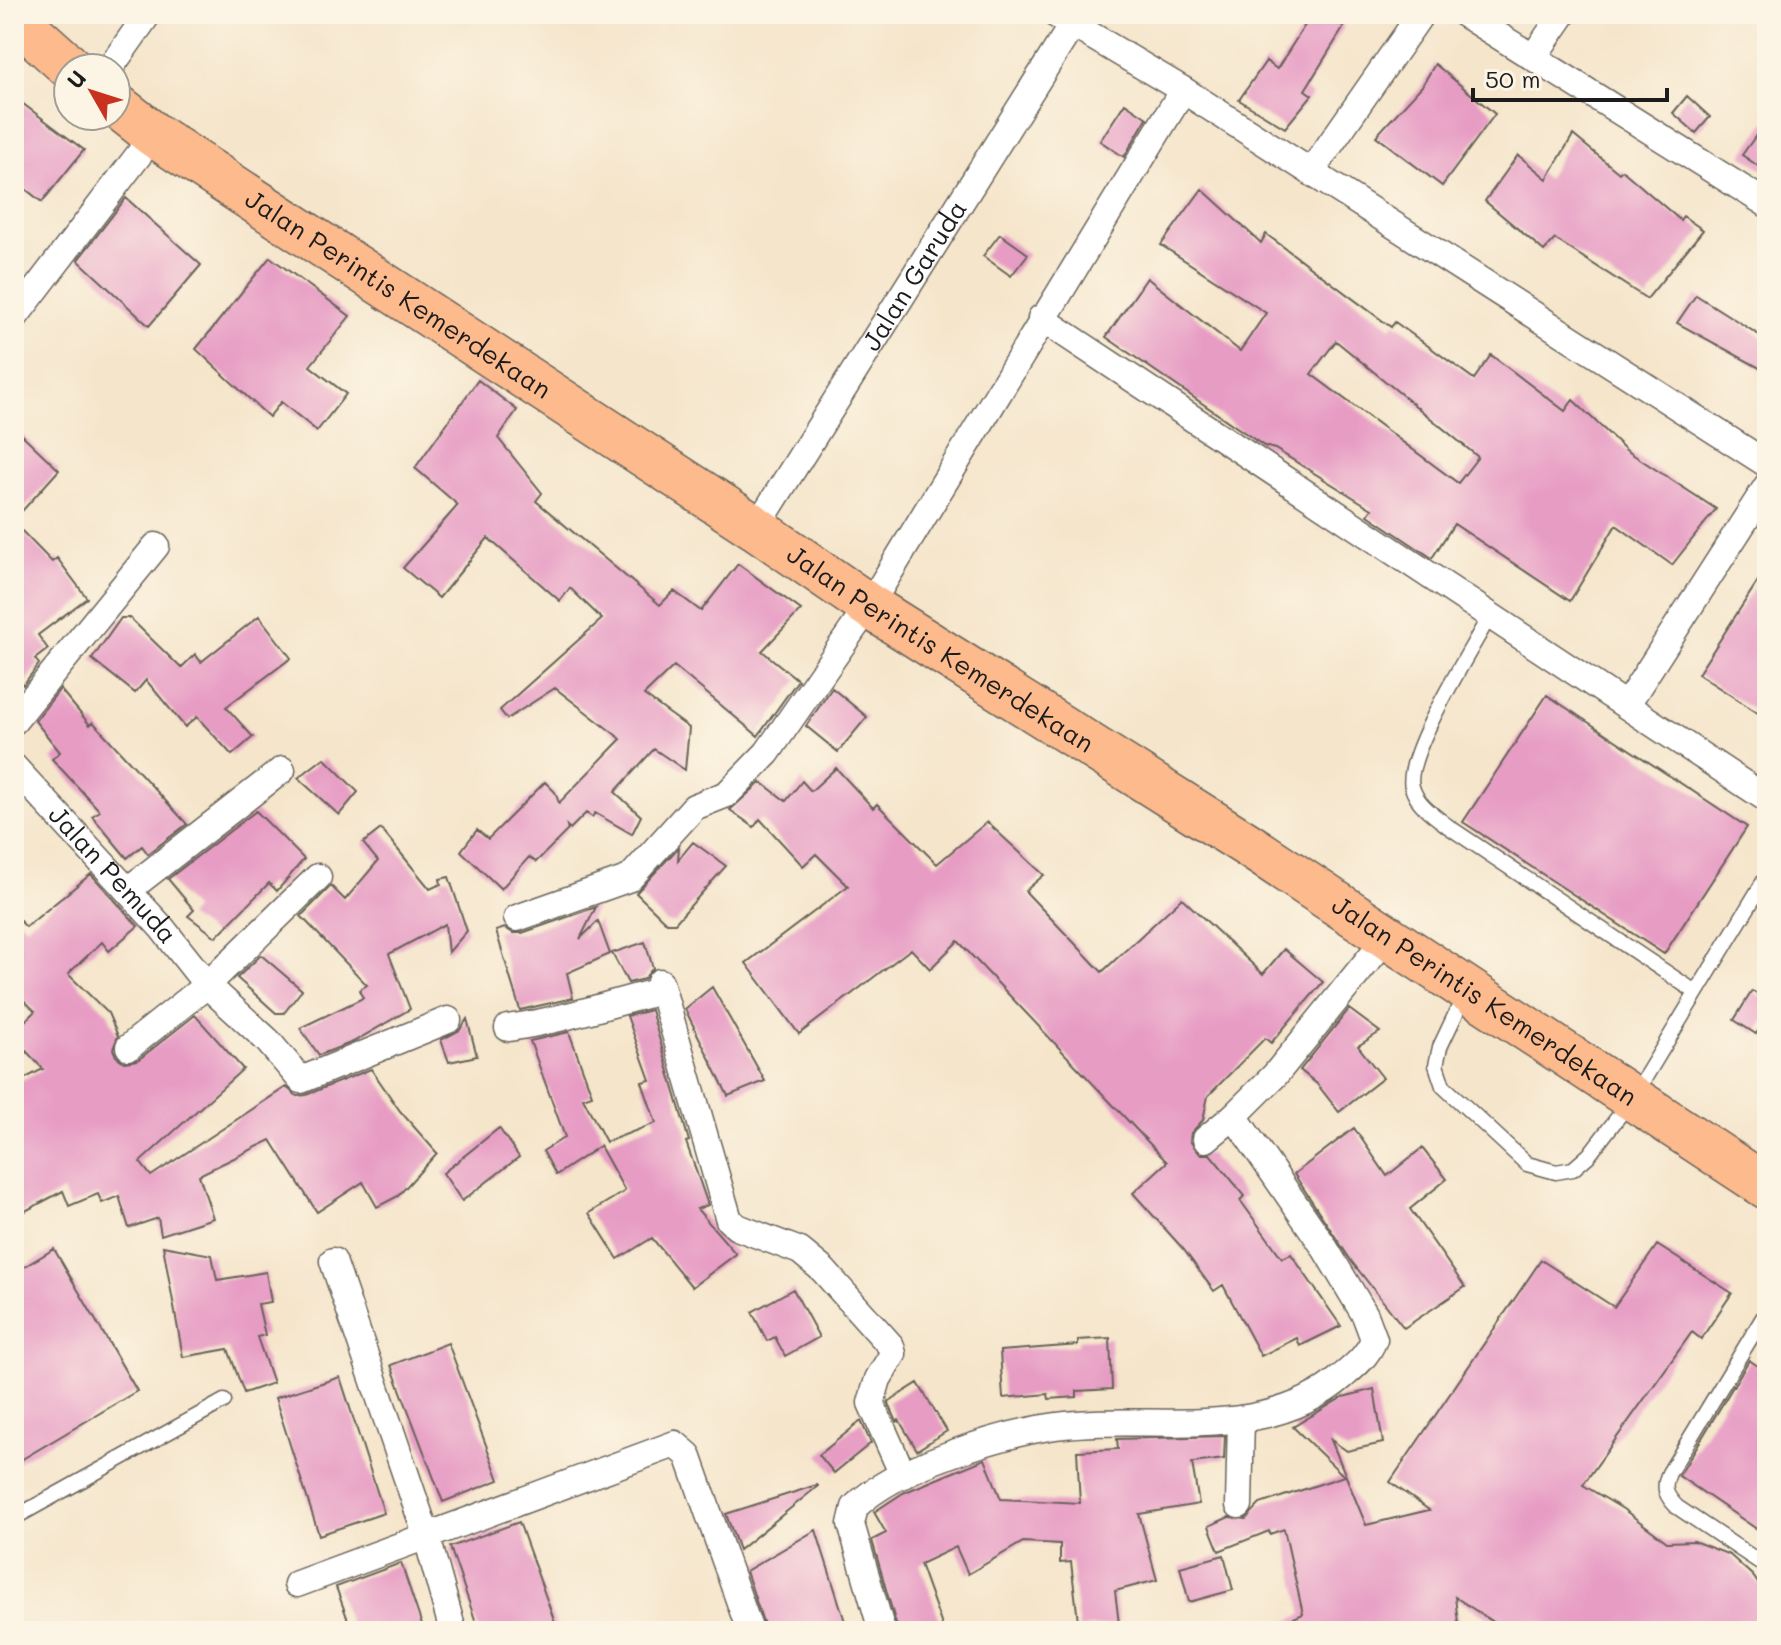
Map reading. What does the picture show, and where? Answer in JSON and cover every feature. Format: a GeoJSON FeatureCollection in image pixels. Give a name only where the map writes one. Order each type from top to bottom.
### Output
{"type":"FeatureCollection","features":[{"type":"Feature","properties":{"kind":"highway"},"geometry":{"type":"LineString","coordinates":[[14,17],[53,52]]}},
{"type":"Feature","properties":{"kind":"highway","name":"Jalan Perintis Kemerdekaan"},"geometry":{"type":"LineString","coordinates":[[132,118],[154,135],[756,528],[869,606],[1248,845],[1767,1187]]}},
{"type":"Feature","properties":{"kind":"street"},"geometry":{"type":"LineString","coordinates":[[103,52],[130,14]]}},
{"type":"Feature","properties":{"kind":"street"},"geometry":{"type":"LineString","coordinates":[[121,52],[148,14]]}},
{"type":"Feature","properties":{"kind":"street"},"geometry":{"type":"LineString","coordinates":[[1311,172],[1421,14]]}},
{"type":"Feature","properties":{"kind":"street"},"geometry":{"type":"LineString","coordinates":[[1464,14],[1767,204]]}},
{"type":"Feature","properties":{"kind":"street"},"geometry":{"type":"LineString","coordinates":[[1534,56],[1563,14]]}},
{"type":"Feature","properties":{"kind":"street"},"geometry":{"type":"LineString","coordinates":[[1069,17],[1767,464]]}},
{"type":"Feature","properties":{"kind":"street","name":"Jalan Garuda"},"geometry":{"type":"LineString","coordinates":[[756,528],[1069,17]]}},
{"type":"Feature","properties":{"kind":"street"},"geometry":{"type":"LineString","coordinates":[[517,918],[630,878],[694,807],[736,788],[767,753],[869,606],[1041,318],[1183,90]]}},
{"type":"Feature","properties":{"kind":"street"},"geometry":{"type":"LineString","coordinates":[[14,318],[154,135]]}},
{"type":"Feature","properties":{"kind":"street"},"geometry":{"type":"LineString","coordinates":[[1041,318],[1767,799]]}},
{"type":"Feature","properties":{"kind":"street"},"geometry":{"type":"LineString","coordinates":[[1627,704],[1767,486]]}},
{"type":"Feature","properties":{"kind":"street"},"geometry":{"type":"LineString","coordinates":[[14,721],[156,546]]}},
{"type":"Feature","properties":{"kind":"street","name":"Jalan Pemuda"},"geometry":{"type":"LineString","coordinates":[[14,767],[128,890],[207,985],[267,1040],[301,1080],[448,1020]]}},
{"type":"Feature","properties":{"kind":"street"},"geometry":{"type":"LineString","coordinates":[[128,890],[282,770]]}},
{"type":"Feature","properties":{"kind":"street"},"geometry":{"type":"LineString","coordinates":[[129,1047],[207,985],[318,877]]}},
{"type":"Feature","properties":{"kind":"street"},"geometry":{"type":"LineString","coordinates":[[1206,1139],[1275,1075],[1387,937]]}},
{"type":"Feature","properties":{"kind":"street"},"geometry":{"type":"LineString","coordinates":[[508,1028],[551,1022],[661,986],[729,1220],[737,1227],[800,1251],[823,1270],[891,1346],[893,1354],[878,1379],[871,1403],[903,1475]]}},
{"type":"Feature","properties":{"kind":"street"},"geometry":{"type":"LineString","coordinates":[[882,1631],[851,1524],[855,1507],[861,1501],[903,1475],[935,1460],[1056,1426],[1241,1419],[1275,1413],[1335,1383],[1365,1355],[1374,1339],[1365,1315],[1323,1245],[1234,1116]]}},
{"type":"Feature","properties":{"kind":"street"},"geometry":{"type":"LineString","coordinates":[[333,1261],[426,1534],[453,1631]]}},
{"type":"Feature","properties":{"kind":"street"},"geometry":{"type":"LineString","coordinates":[[1239,1505],[1241,1419]]}},
{"type":"Feature","properties":{"kind":"street"},"geometry":{"type":"LineString","coordinates":[[297,1584],[675,1444],[688,1455],[750,1631]]}},
{"type":"Feature","properties":{"kind":"lane"},"geometry":{"type":"LineString","coordinates":[[1490,615],[1416,753],[1411,785],[1418,800],[1449,827],[1694,991]]}},
{"type":"Feature","properties":{"kind":"lane"},"geometry":{"type":"LineString","coordinates":[[1468,988],[1440,1047],[1436,1065],[1443,1086],[1527,1164],[1556,1172],[1573,1169],[1589,1155],[1632,1099],[1694,991],[1767,876]]}},
{"type":"Feature","properties":{"kind":"lane"},"geometry":{"type":"LineString","coordinates":[[1767,1311],[1669,1473],[1665,1488],[1668,1498],[1677,1507],[1767,1567]]}},
{"type":"Feature","properties":{"kind":"lane"},"geometry":{"type":"LineString","coordinates":[[14,1518],[224,1401]]}},
{"type":"Feature","properties":{"kind":"building"},"geometry":{"type":"Polygon","coordinates":[[[1312,14],[1326,14],[1344,27],[1305,90],[1312,95],[1285,128],[1239,100],[1266,61],[1277,69],[1312,14]]]}},
{"type":"Feature","properties":{"kind":"building"},"geometry":{"type":"Polygon","coordinates":[[[1435,64],[1495,114],[1442,186],[1376,136],[1422,86],[1435,64]]]}},
{"type":"Feature","properties":{"kind":"building"},"geometry":{"type":"Polygon","coordinates":[[[1687,96],[1710,117],[1696,133],[1673,113],[1687,96]]]}},
{"type":"Feature","properties":{"kind":"building"},"geometry":{"type":"Polygon","coordinates":[[[14,97],[52,126],[52,132],[60,132],[84,150],[42,202],[14,180],[14,97]]]}},
{"type":"Feature","properties":{"kind":"building"},"geometry":{"type":"Polygon","coordinates":[[[1125,103],[1147,118],[1124,157],[1100,141],[1125,103]]]}},
{"type":"Feature","properties":{"kind":"building"},"geometry":{"type":"Polygon","coordinates":[[[1767,120],[1767,172],[1742,155],[1767,120]]]}},
{"type":"Feature","properties":{"kind":"building"},"geometry":{"type":"Polygon","coordinates":[[[1573,135],[1619,173],[1622,170],[1680,220],[1683,216],[1703,230],[1647,299],[1555,239],[1544,251],[1485,201],[1518,155],[1547,179],[1573,135]]]}},
{"type":"Feature","properties":{"kind":"building"},"geometry":{"type":"Polygon","coordinates":[[[1202,189],[1261,243],[1266,234],[1391,327],[1395,322],[1474,379],[1491,355],[1565,411],[1573,400],[1626,450],[1716,509],[1672,565],[1616,525],[1570,601],[1454,524],[1432,558],[1368,515],[1372,509],[1275,449],[1264,446],[1106,337],[1147,278],[1240,351],[1266,313],[1161,245],[1202,189]],[[1336,341],[1311,374],[1458,483],[1478,457],[1336,341]]]}},
{"type":"Feature","properties":{"kind":"building"},"geometry":{"type":"Polygon","coordinates":[[[126,198],[201,265],[149,326],[78,260],[126,198]]]}},
{"type":"Feature","properties":{"kind":"building"},"geometry":{"type":"Polygon","coordinates":[[[1000,234],[1028,254],[1011,276],[983,256],[1000,234]]]}},
{"type":"Feature","properties":{"kind":"building"},"geometry":{"type":"Polygon","coordinates":[[[270,257],[350,316],[310,366],[346,394],[317,431],[281,402],[269,417],[196,349],[270,257]]]}},
{"type":"Feature","properties":{"kind":"building"},"geometry":{"type":"Polygon","coordinates":[[[1696,295],[1767,340],[1767,372],[1677,323],[1696,295]]]}},
{"type":"Feature","properties":{"kind":"building"},"geometry":{"type":"Polygon","coordinates":[[[478,380],[517,410],[498,438],[542,493],[536,501],[660,605],[674,591],[701,611],[738,564],[801,610],[762,651],[798,680],[758,736],[674,666],[644,695],[689,728],[685,770],[654,749],[615,792],[641,816],[632,834],[595,813],[592,817],[586,813],[570,829],[567,826],[568,830],[536,862],[529,857],[501,889],[461,851],[477,830],[488,839],[545,782],[555,792],[559,803],[621,739],[555,688],[507,719],[500,710],[602,619],[570,588],[560,601],[488,538],[439,598],[403,568],[458,505],[415,468],[478,380]]]}},
{"type":"Feature","properties":{"kind":"building"},"geometry":{"type":"Polygon","coordinates":[[[14,427],[59,470],[14,520],[14,427]]]}},
{"type":"Feature","properties":{"kind":"building"},"geometry":{"type":"Polygon","coordinates":[[[14,523],[52,562],[57,558],[87,598],[38,635],[48,649],[35,659],[39,664],[23,685],[14,674],[14,523]]]}},
{"type":"Feature","properties":{"kind":"building"},"geometry":{"type":"Polygon","coordinates":[[[1767,567],[1767,719],[1698,674],[1767,567]]]}},
{"type":"Feature","properties":{"kind":"building"},"geometry":{"type":"Polygon","coordinates":[[[259,616],[291,658],[226,707],[253,737],[232,755],[197,717],[185,727],[146,680],[135,693],[92,659],[121,618],[130,618],[181,668],[195,654],[201,662],[259,616]]]}},
{"type":"Feature","properties":{"kind":"building"},"geometry":{"type":"Polygon","coordinates":[[[832,688],[867,717],[838,752],[806,726],[832,688]]]}},
{"type":"Feature","properties":{"kind":"building"},"geometry":{"type":"Polygon","coordinates":[[[60,689],[90,725],[93,722],[187,824],[148,854],[142,846],[127,858],[92,816],[100,811],[52,759],[60,752],[35,721],[60,689]]]}},
{"type":"Feature","properties":{"kind":"building"},"geometry":{"type":"Polygon","coordinates":[[[1547,695],[1747,827],[1664,954],[1463,822],[1547,695]]]}},
{"type":"Feature","properties":{"kind":"building"},"geometry":{"type":"Polygon","coordinates":[[[324,758],[358,792],[339,815],[298,778],[324,758]]]}},
{"type":"Feature","properties":{"kind":"building"},"geometry":{"type":"Polygon","coordinates":[[[836,768],[873,808],[877,804],[937,864],[987,822],[1044,875],[1025,891],[1102,972],[1182,898],[1263,974],[1284,949],[1323,982],[1271,1043],[1265,1038],[1208,1096],[1203,1120],[1191,1133],[1190,1141],[1200,1154],[1210,1154],[1245,1196],[1240,1200],[1282,1258],[1291,1254],[1341,1326],[1300,1346],[1297,1338],[1261,1356],[1223,1285],[1214,1291],[1184,1250],[1133,1193],[1167,1162],[958,941],[930,969],[911,949],[799,1034],[746,963],[848,886],[816,854],[803,866],[760,819],[754,827],[730,810],[761,782],[786,801],[802,781],[811,791],[836,768]]]}},
{"type":"Feature","properties":{"kind":"building"},"geometry":{"type":"Polygon","coordinates":[[[256,811],[304,859],[277,891],[269,883],[216,937],[188,916],[194,910],[168,879],[256,811]]]}},
{"type":"Feature","properties":{"kind":"building"},"geometry":{"type":"Polygon","coordinates":[[[381,829],[430,889],[441,884],[440,879],[449,877],[467,931],[448,953],[445,924],[389,954],[410,1009],[353,1042],[319,1055],[300,1028],[363,998],[359,990],[367,985],[301,916],[331,886],[345,900],[378,861],[363,843],[381,829]]]}},
{"type":"Feature","properties":{"kind":"building"},"geometry":{"type":"Polygon","coordinates":[[[693,842],[726,866],[675,923],[667,923],[636,893],[679,847],[678,860],[693,842]]]}},
{"type":"Feature","properties":{"kind":"building"},"geometry":{"type":"Polygon","coordinates":[[[91,874],[138,926],[109,951],[102,942],[68,974],[108,1013],[118,1036],[113,1049],[116,1056],[124,1062],[138,1060],[195,1015],[243,1069],[140,1162],[151,1176],[286,1087],[297,1096],[306,1095],[371,1069],[400,1111],[437,1153],[398,1196],[377,1207],[363,1182],[317,1212],[271,1140],[199,1175],[213,1218],[161,1235],[158,1218],[129,1228],[119,1196],[102,1203],[98,1194],[69,1206],[63,1191],[14,1217],[14,1084],[43,1069],[14,1038],[14,1032],[35,1011],[14,991],[14,915],[26,927],[91,874]]]}},
{"type":"Feature","properties":{"kind":"building"},"geometry":{"type":"Polygon","coordinates":[[[596,907],[580,939],[598,921],[610,954],[567,973],[573,998],[520,1010],[496,931],[505,928],[513,933],[522,933],[596,907]]]}},
{"type":"Feature","properties":{"kind":"building"},"geometry":{"type":"Polygon","coordinates":[[[645,942],[653,968],[644,979],[628,983],[612,953],[645,942]]]}},
{"type":"Feature","properties":{"kind":"building"},"geometry":{"type":"Polygon","coordinates":[[[261,955],[302,990],[284,1013],[276,1013],[237,978],[261,955]]]}},
{"type":"Feature","properties":{"kind":"building"},"geometry":{"type":"Polygon","coordinates":[[[712,987],[765,1081],[728,1096],[685,1009],[712,987]]]}},
{"type":"Feature","properties":{"kind":"building"},"geometry":{"type":"Polygon","coordinates":[[[1752,991],[1767,1000],[1767,1017],[1756,1034],[1734,1020],[1752,991]]]}},
{"type":"Feature","properties":{"kind":"building"},"geometry":{"type":"Polygon","coordinates":[[[1349,1009],[1380,1032],[1358,1046],[1383,1078],[1339,1112],[1317,1084],[1300,1070],[1349,1009]]]}},
{"type":"Feature","properties":{"kind":"building"},"geometry":{"type":"Polygon","coordinates":[[[651,1010],[689,1141],[686,1142],[708,1205],[697,1209],[736,1254],[692,1287],[652,1238],[618,1259],[589,1213],[625,1191],[600,1146],[556,1175],[543,1151],[565,1137],[530,1041],[569,1032],[592,1095],[583,1098],[606,1142],[656,1123],[642,1082],[650,1080],[627,1016],[651,1010]]]}},
{"type":"Feature","properties":{"kind":"building"},"geometry":{"type":"Polygon","coordinates":[[[467,1019],[477,1056],[449,1062],[441,1040],[460,1030],[467,1019]]]}},
{"type":"Feature","properties":{"kind":"building"},"geometry":{"type":"Polygon","coordinates":[[[499,1128],[519,1157],[462,1201],[443,1173],[499,1128]]]}},
{"type":"Feature","properties":{"kind":"building"},"geometry":{"type":"Polygon","coordinates":[[[1354,1128],[1387,1176],[1422,1148],[1447,1179],[1410,1209],[1465,1287],[1404,1328],[1352,1262],[1294,1174],[1354,1128]]]}},
{"type":"Feature","properties":{"kind":"building"},"geometry":{"type":"Polygon","coordinates":[[[1657,1245],[1732,1293],[1701,1339],[1692,1332],[1583,1485],[1623,1509],[1667,1542],[1694,1541],[1730,1555],[1753,1576],[1767,1596],[1767,1631],[1507,1631],[1455,1597],[1459,1631],[1265,1631],[1303,1614],[1284,1529],[1270,1534],[1269,1531],[1219,1551],[1209,1526],[1229,1517],[1246,1519],[1260,1504],[1344,1476],[1293,1427],[1343,1397],[1374,1389],[1383,1443],[1347,1451],[1331,1440],[1366,1525],[1429,1510],[1390,1482],[1541,1260],[1614,1307],[1657,1245]]]}},
{"type":"Feature","properties":{"kind":"building"},"geometry":{"type":"Polygon","coordinates":[[[163,1246],[212,1255],[217,1280],[266,1272],[271,1302],[258,1304],[265,1335],[257,1337],[273,1383],[244,1393],[228,1349],[183,1357],[163,1246]]]}},
{"type":"Feature","properties":{"kind":"building"},"geometry":{"type":"Polygon","coordinates":[[[54,1249],[137,1391],[14,1464],[14,1273],[54,1249]]]}},
{"type":"Feature","properties":{"kind":"building"},"geometry":{"type":"Polygon","coordinates":[[[793,1289],[819,1337],[785,1356],[775,1337],[767,1341],[752,1312],[793,1289]]]}},
{"type":"Feature","properties":{"kind":"building"},"geometry":{"type":"Polygon","coordinates":[[[1110,1338],[1112,1389],[1077,1391],[1077,1397],[1049,1399],[1048,1394],[1003,1398],[1000,1351],[1078,1345],[1078,1340],[1110,1338]]]}},
{"type":"Feature","properties":{"kind":"building"},"geometry":{"type":"Polygon","coordinates":[[[448,1343],[499,1480],[443,1502],[391,1365],[448,1343]]]}},
{"type":"Feature","properties":{"kind":"building"},"geometry":{"type":"Polygon","coordinates":[[[1749,1360],[1767,1372],[1767,1536],[1679,1476],[1749,1360]]]}},
{"type":"Feature","properties":{"kind":"building"},"geometry":{"type":"Polygon","coordinates":[[[340,1377],[384,1513],[319,1535],[275,1398],[340,1377]]]}},
{"type":"Feature","properties":{"kind":"building"},"geometry":{"type":"Polygon","coordinates":[[[918,1383],[947,1431],[917,1450],[899,1420],[897,1422],[888,1402],[918,1383]]]}},
{"type":"Feature","properties":{"kind":"building"},"geometry":{"type":"Polygon","coordinates":[[[861,1421],[871,1443],[834,1473],[819,1455],[861,1421]]]}},
{"type":"Feature","properties":{"kind":"building"},"geometry":{"type":"Polygon","coordinates":[[[1225,1436],[1224,1459],[1192,1463],[1199,1504],[1139,1514],[1157,1580],[1115,1591],[1119,1624],[1079,1629],[1071,1562],[1060,1563],[1060,1544],[1023,1542],[968,1574],[956,1547],[920,1564],[944,1631],[898,1631],[872,1540],[886,1533],[874,1512],[903,1493],[985,1459],[1001,1499],[1080,1503],[1077,1451],[1118,1449],[1117,1439],[1225,1436]]]}},
{"type":"Feature","properties":{"kind":"building"},"geometry":{"type":"Polygon","coordinates":[[[818,1486],[739,1550],[726,1514],[818,1486]]]}},
{"type":"Feature","properties":{"kind":"building"},"geometry":{"type":"Polygon","coordinates":[[[519,1522],[558,1631],[479,1631],[450,1547],[519,1522]]]}},
{"type":"Feature","properties":{"kind":"building"},"geometry":{"type":"Polygon","coordinates":[[[816,1530],[848,1631],[766,1631],[746,1571],[816,1530]]]}},
{"type":"Feature","properties":{"kind":"building"},"geometry":{"type":"Polygon","coordinates":[[[1224,1555],[1233,1590],[1189,1602],[1180,1567],[1224,1555]]]}},
{"type":"Feature","properties":{"kind":"building"},"geometry":{"type":"Polygon","coordinates":[[[401,1563],[424,1631],[352,1631],[336,1587],[401,1563]]]}}]}
